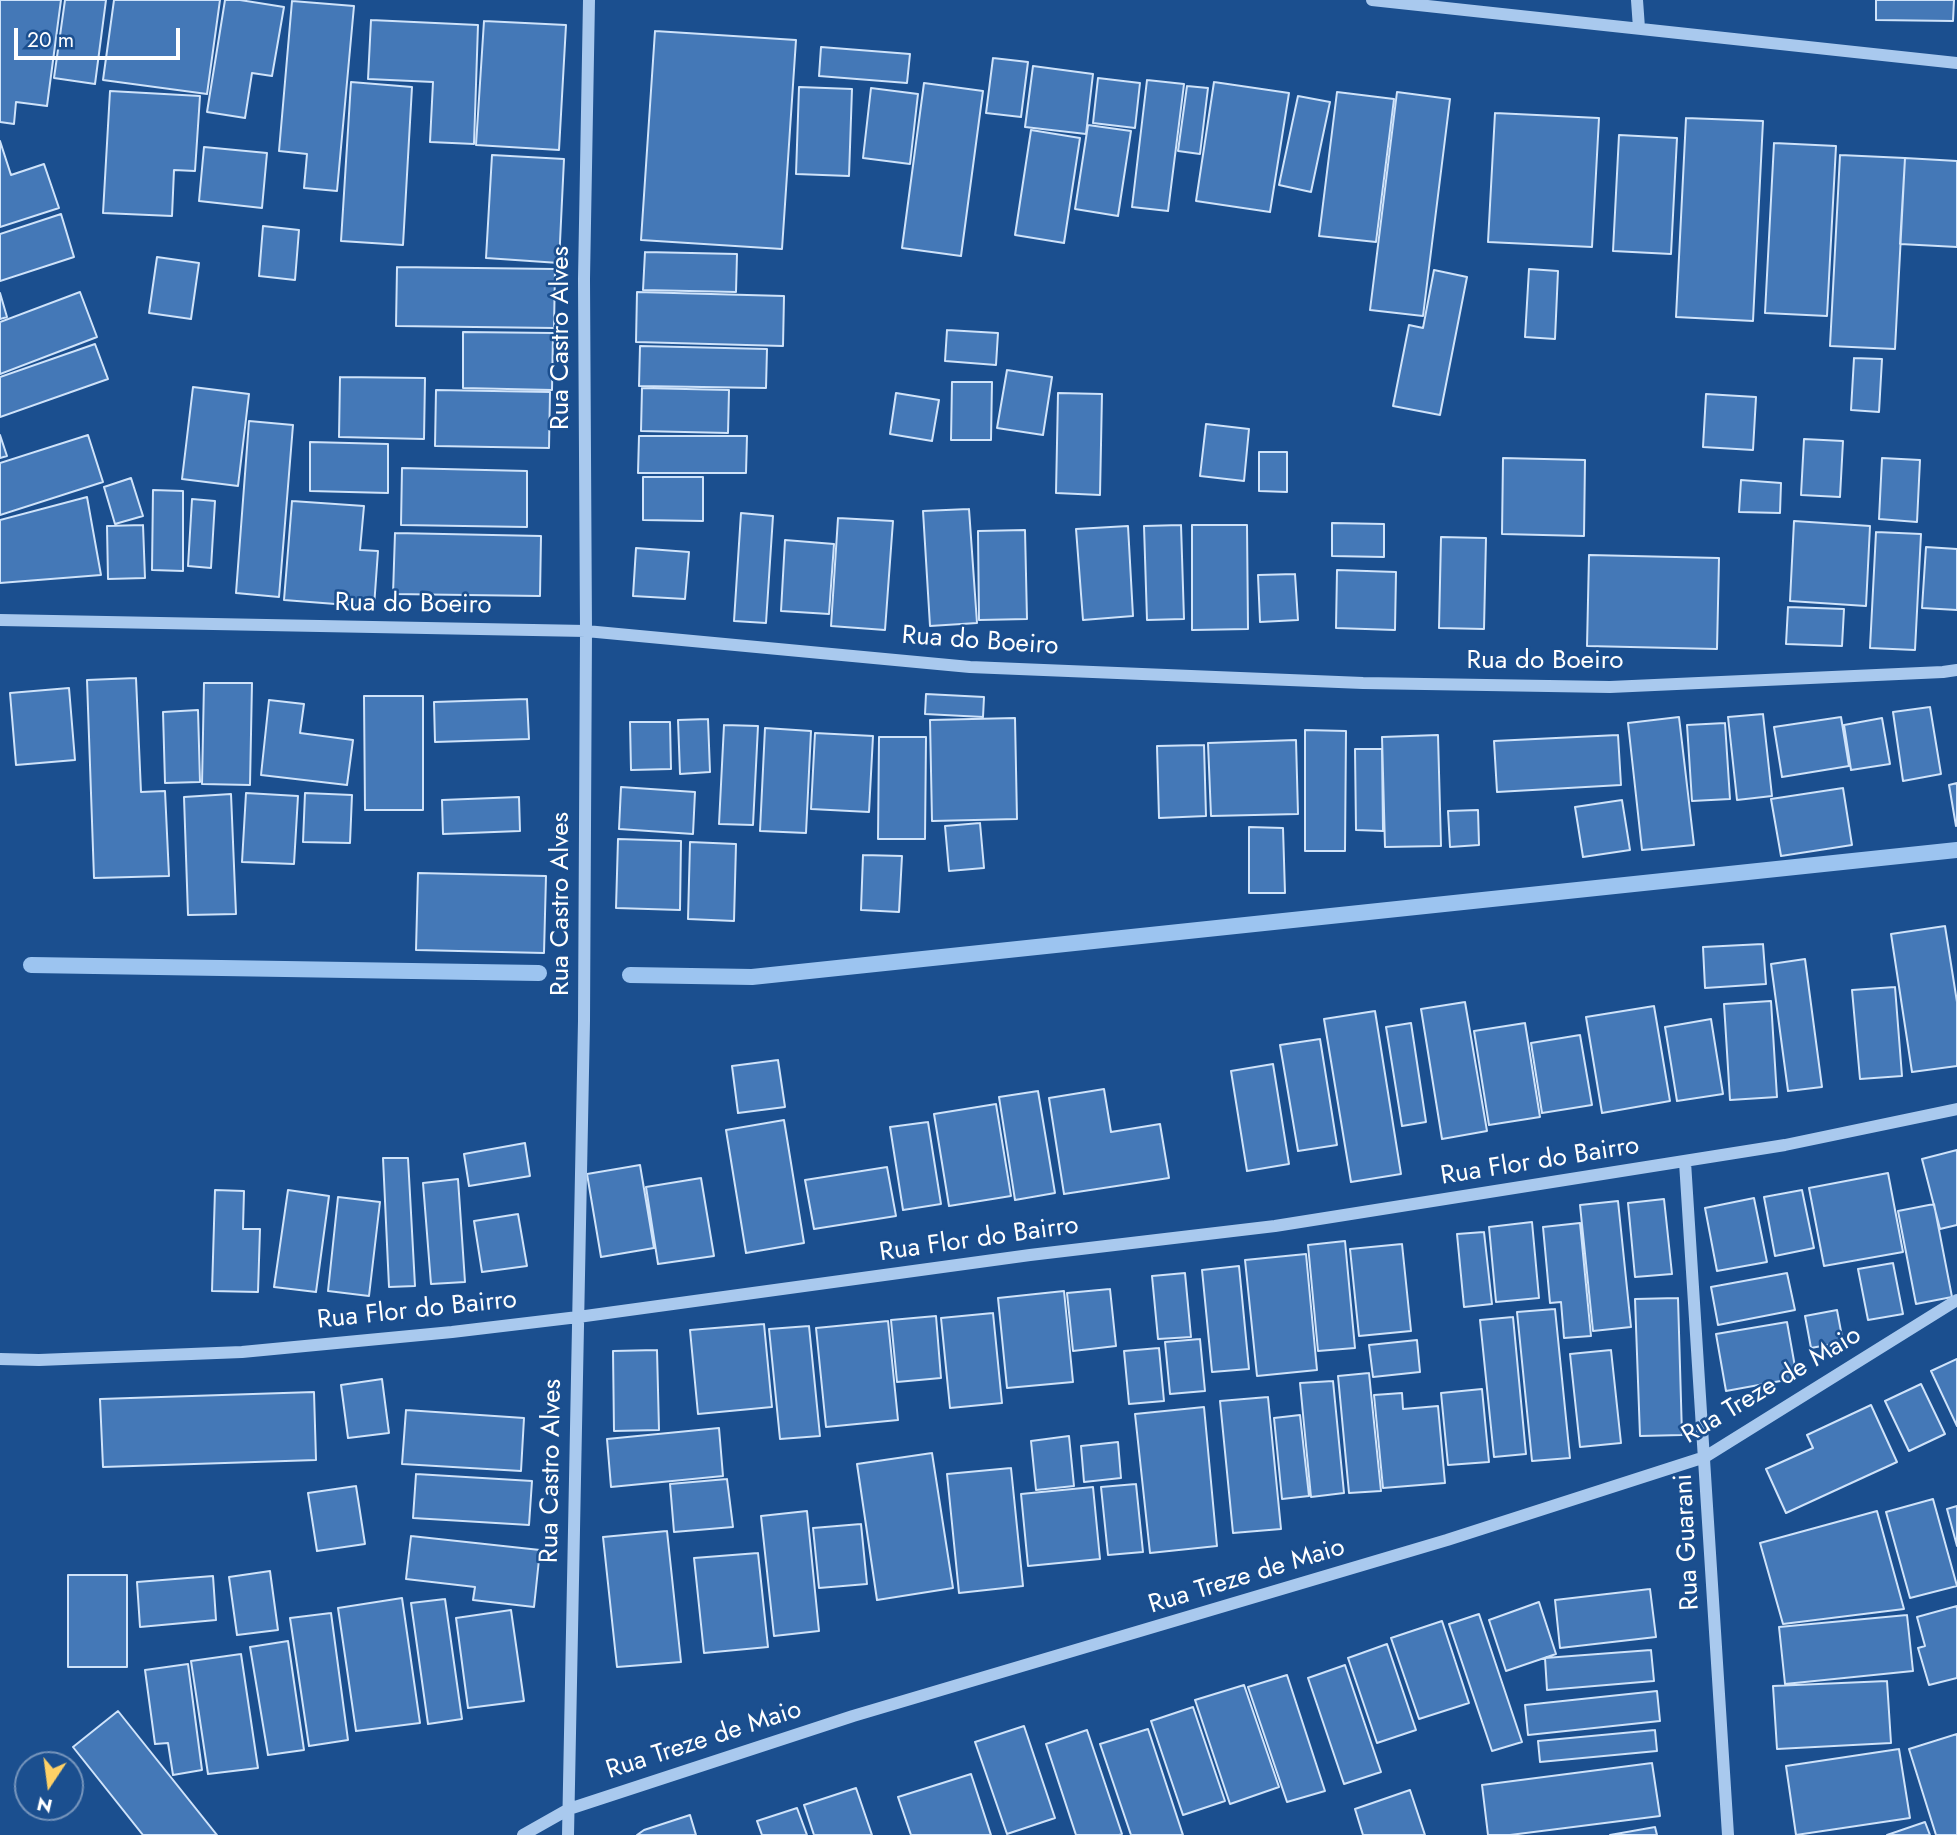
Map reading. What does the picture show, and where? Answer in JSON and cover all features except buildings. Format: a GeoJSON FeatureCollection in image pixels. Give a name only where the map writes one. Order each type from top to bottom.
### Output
{"type":"FeatureCollection","features":[{"type":"Feature","properties":{"kind":"street","name":"Rua Castro Alves"},"geometry":{"type":"LineString","coordinates":[[568,1835],[584,1007],[584,279],[589,0]]}},
{"type":"Feature","properties":{"kind":"street"},"geometry":{"type":"LineString","coordinates":[[1372,0],[1957,63]]}},
{"type":"Feature","properties":{"kind":"street"},"geometry":{"type":"LineString","coordinates":[[1637,0],[1639,28]]}},
{"type":"Feature","properties":{"kind":"street","name":"Rua do Boeiro"},"geometry":{"type":"LineString","coordinates":[[0,620],[586,631],[970,667],[1363,683],[1610,687],[1957,670]]}},
{"type":"Feature","properties":{"kind":"street","name":"Rua Flor do Bairro"},"geometry":{"type":"LineString","coordinates":[[0,1359],[242,1352],[578,1317],[1030,1255],[1275,1226],[1785,1145],[1957,1109]]}},
{"type":"Feature","properties":{"kind":"street","name":"Rua Guarani"},"geometry":{"type":"LineString","coordinates":[[1685,1162],[1728,1835]]}},
{"type":"Feature","properties":{"kind":"street","name":"Rua Treze de Maio"},"geometry":{"type":"LineString","coordinates":[[523,1835],[569,1809],[853,1716],[1447,1540],[1705,1457],[1957,1300]]}},
{"type":"Feature","properties":{"kind":"waterway"},"geometry":{"type":"LineString","coordinates":[[630,975],[752,977],[1957,850]]}},
{"type":"Feature","properties":{"kind":"waterway"},"geometry":{"type":"LineString","coordinates":[[31,965],[539,973]]}}]}
